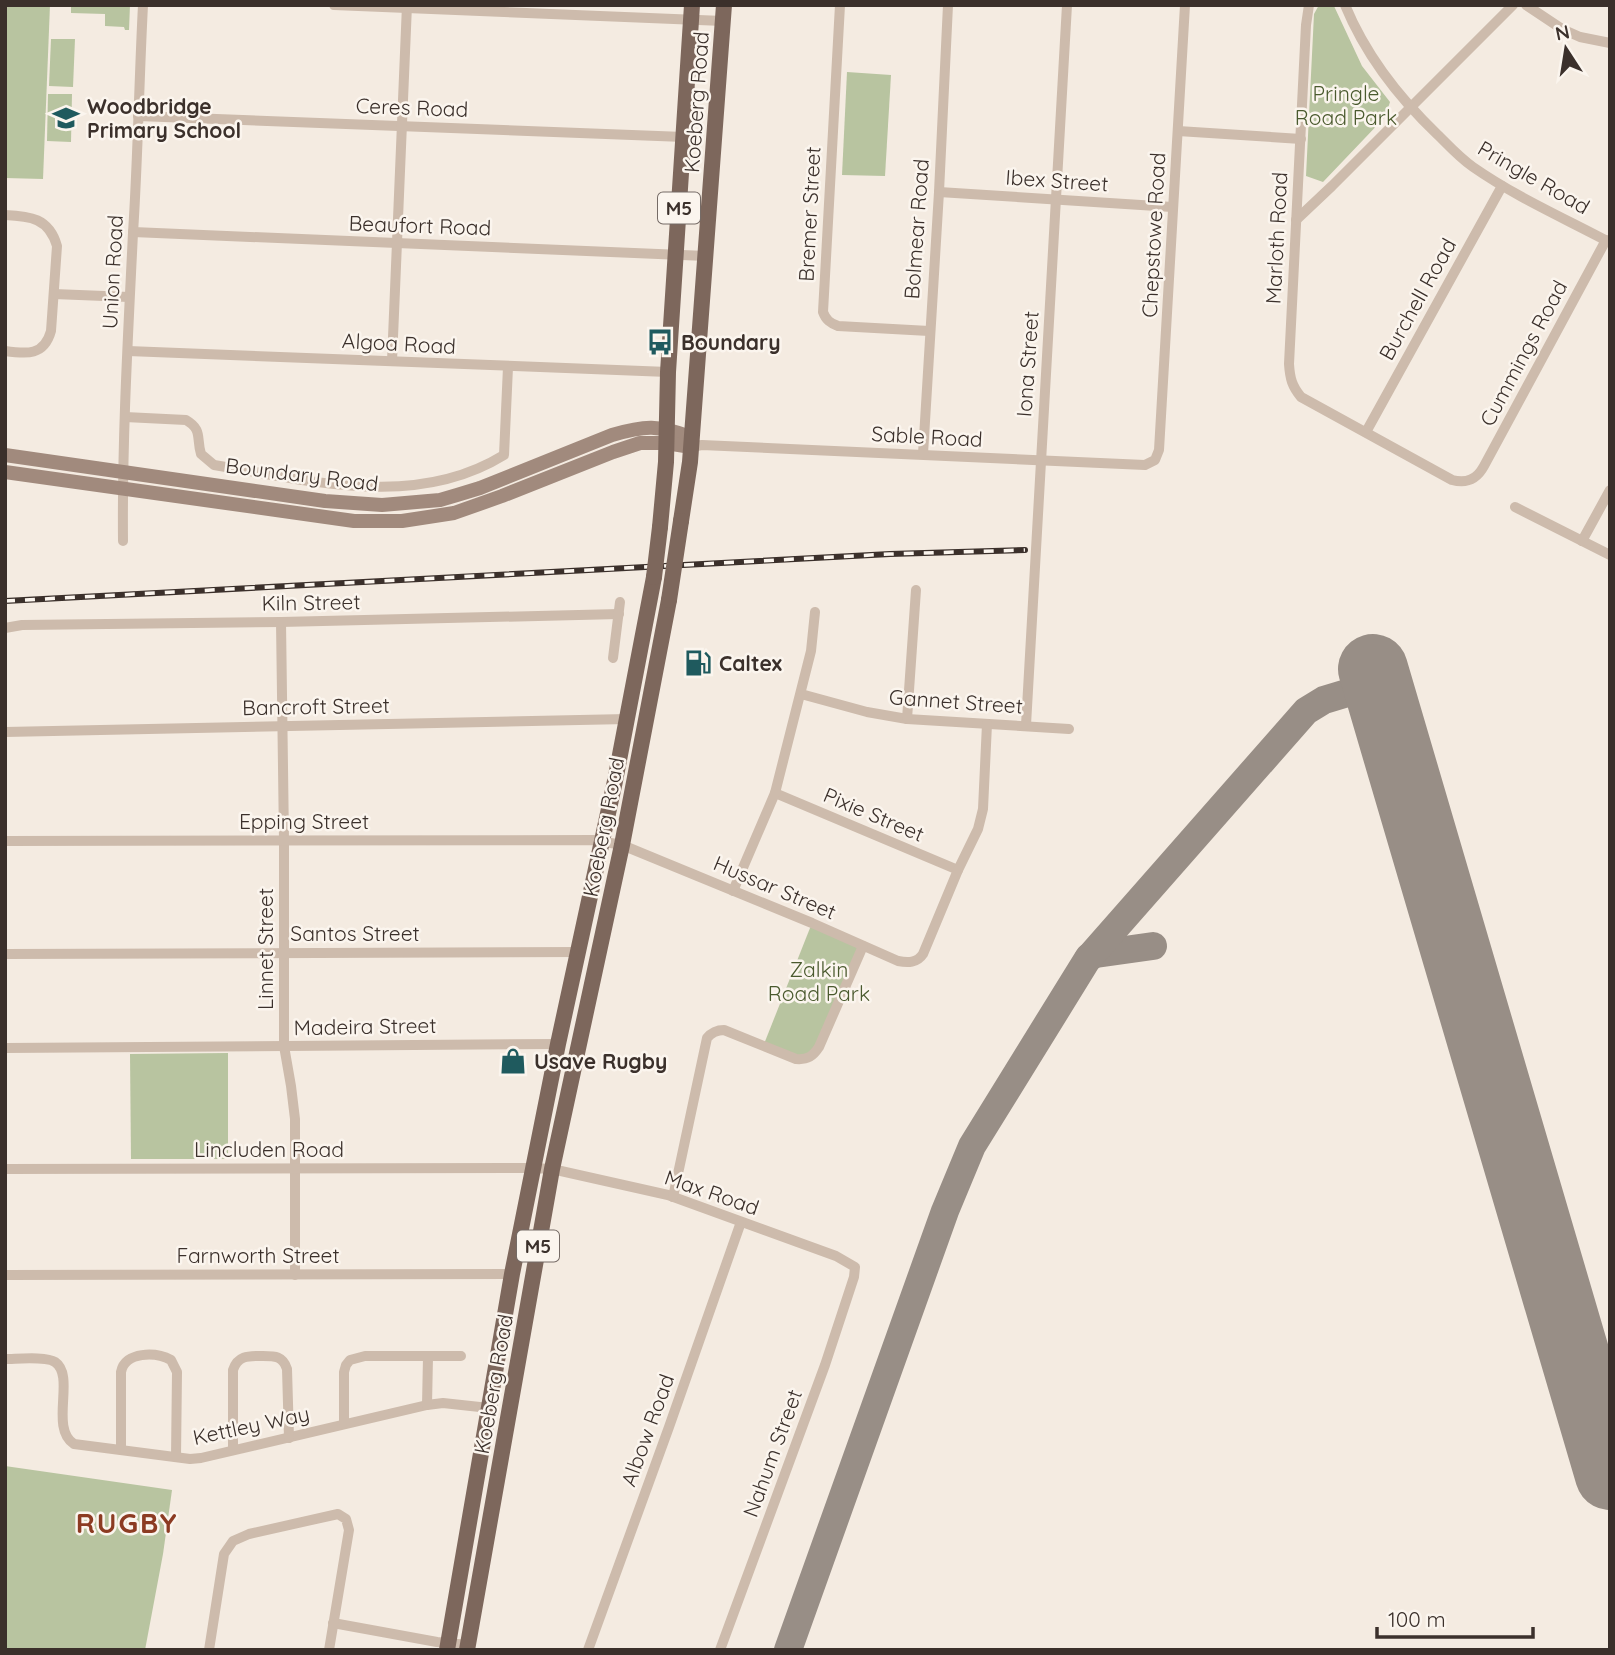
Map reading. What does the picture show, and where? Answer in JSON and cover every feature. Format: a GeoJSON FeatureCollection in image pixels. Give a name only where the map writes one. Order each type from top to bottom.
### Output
{"type":"FeatureCollection","features":[{"type":"Feature","properties":{"kind":"main road","name":"Koeberg Road"},"geometry":{"type":"LineString","coordinates":[[448,1646],[532,1167],[650,603],[660,527],[692,13]]}},
{"type":"Feature","properties":{"kind":"main road","name":"Koeberg Road"},"geometry":{"type":"LineString","coordinates":[[467,1647],[552,1169],[622,845],[669,600],[694,443],[724,13]]}},
{"type":"Feature","properties":{"kind":"main road","name":"Boundary Road"},"geometry":{"type":"LineString","coordinates":[[5,454],[325,501],[403,505],[440,500],[480,488],[626,430],[646,427],[666,436]]}},
{"type":"Feature","properties":{"kind":"main road"},"geometry":{"type":"LineString","coordinates":[[666,436],[694,443]]}},
{"type":"Feature","properties":{"kind":"main road","name":"Boundary Road"},"geometry":{"type":"LineString","coordinates":[[5,472],[354,521],[402,521],[479,505],[635,444],[666,436]]}},
{"type":"Feature","properties":{"kind":"street","name":"Union Road"},"geometry":{"type":"LineString","coordinates":[[123,541],[122,488],[129,297],[143,5]]}},
{"type":"Feature","properties":{"kind":"street"},"geometry":{"type":"LineString","coordinates":[[334,5],[724,13]]}},
{"type":"Feature","properties":{"kind":"street","name":"Bremer Street"},"geometry":{"type":"LineString","coordinates":[[840,5],[824,312],[826,319],[838,326],[929,331]]}},
{"type":"Feature","properties":{"kind":"street","name":"Bolmear Road"},"geometry":{"type":"LineString","coordinates":[[923,454],[947,5]]}},
{"type":"Feature","properties":{"kind":"street","name":"Iona Street"},"geometry":{"type":"LineString","coordinates":[[1026,725],[1067,5]]}},
{"type":"Feature","properties":{"kind":"street","name":"Chepstowe Road"},"geometry":{"type":"LineString","coordinates":[[1150,464],[1158,457],[1160,450],[1185,5]]}},
{"type":"Feature","properties":{"kind":"street","name":"Marloth Road"},"geometry":{"type":"LineString","coordinates":[[1309,5],[1289,376],[1292,387],[1301,397],[1366,432]]}},
{"type":"Feature","properties":{"kind":"street","name":"Pringle Road"},"geometry":{"type":"LineString","coordinates":[[1345,5],[1368,52],[1391,85],[1410,108],[1471,166],[1502,186],[1608,242]]}},
{"type":"Feature","properties":{"kind":"street"},"geometry":{"type":"LineString","coordinates":[[1296,219],[1513,5]]}},
{"type":"Feature","properties":{"kind":"street"},"geometry":{"type":"LineString","coordinates":[[1526,5],[1562,29],[1580,37],[1610,43]]}},
{"type":"Feature","properties":{"kind":"street"},"geometry":{"type":"LineString","coordinates":[[392,361],[407,7]]}},
{"type":"Feature","properties":{"kind":"street","name":"Ceres Road"},"geometry":{"type":"LineString","coordinates":[[138,116],[684,137]]}},
{"type":"Feature","properties":{"kind":"street"},"geometry":{"type":"LineString","coordinates":[[1178,131],[1301,139]]}},
{"type":"Feature","properties":{"kind":"street","name":"Burchell Road"},"geometry":{"type":"LineString","coordinates":[[1366,432],[1502,186]]}},
{"type":"Feature","properties":{"kind":"street","name":"Ibex Street"},"geometry":{"type":"LineString","coordinates":[[939,192],[1172,207]]}},
{"type":"Feature","properties":{"kind":"street"},"geometry":{"type":"LineString","coordinates":[[5,215],[28,216],[39,221],[54,236],[57,246],[49,341],[36,351],[5,351]]}},
{"type":"Feature","properties":{"kind":"street","name":"Beaufort Road"},"geometry":{"type":"LineString","coordinates":[[134,232],[706,256]]}},
{"type":"Feature","properties":{"kind":"street","name":"Cummings Road"},"geometry":{"type":"LineString","coordinates":[[1366,432],[1452,480],[1471,480],[1480,473],[1608,242]]}},
{"type":"Feature","properties":{"kind":"street"},"geometry":{"type":"LineString","coordinates":[[54,293],[129,297]]}},
{"type":"Feature","properties":{"kind":"street","name":"Algoa Road"},"geometry":{"type":"LineString","coordinates":[[128,351],[668,372]]}},
{"type":"Feature","properties":{"kind":"street"},"geometry":{"type":"LineString","coordinates":[[125,417],[186,420],[198,430],[201,454],[214,465],[354,486],[410,487],[458,477],[504,455],[508,367]]}},
{"type":"Feature","properties":{"kind":"street","name":"Sable Road"},"geometry":{"type":"LineString","coordinates":[[694,443],[1150,464]]}},
{"type":"Feature","properties":{"kind":"street"},"geometry":{"type":"LineString","coordinates":[[1582,541],[1610,490]]}},
{"type":"Feature","properties":{"kind":"street"},"geometry":{"type":"LineString","coordinates":[[1515,507],[1610,555]]}},
{"type":"Feature","properties":{"kind":"street"},"geometry":{"type":"LineString","coordinates":[[907,719],[916,590]]}},
{"type":"Feature","properties":{"kind":"street"},"geometry":{"type":"LineString","coordinates":[[613,658],[620,602]]}},
{"type":"Feature","properties":{"kind":"street"},"geometry":{"type":"LineString","coordinates":[[733,891],[775,793],[811,651],[814,612]]}},
{"type":"Feature","properties":{"kind":"street","name":"Kiln Street"},"geometry":{"type":"LineString","coordinates":[[5,628],[22,625],[619,614]]}},
{"type":"Feature","properties":{"kind":"street","name":"Linnet Street"},"geometry":{"type":"LineString","coordinates":[[281,622],[284,1046],[295,1119],[295,1275]]}},
{"type":"Feature","properties":{"kind":"street","name":"Gannet Street"},"geometry":{"type":"LineString","coordinates":[[801,694],[867,712],[907,719],[1069,729]]}},
{"type":"Feature","properties":{"kind":"street","name":"Bancroft Street"},"geometry":{"type":"LineString","coordinates":[[5,732],[627,719]]}},
{"type":"Feature","properties":{"kind":"street"},"geometry":{"type":"LineString","coordinates":[[958,870],[972,842],[982,809],[987,724]]}},
{"type":"Feature","properties":{"kind":"street","name":"Pixie Street"},"geometry":{"type":"LineString","coordinates":[[775,793],[958,870]]}},
{"type":"Feature","properties":{"kind":"street","name":"Epping Street"},"geometry":{"type":"LineString","coordinates":[[5,841],[602,841],[622,845]]}},
{"type":"Feature","properties":{"kind":"street","name":"Hussar Street"},"geometry":{"type":"LineString","coordinates":[[622,845],[898,961],[913,962],[920,959],[958,870]]}},
{"type":"Feature","properties":{"kind":"street"},"geometry":{"type":"LineString","coordinates":[[673,1197],[707,1038],[716,1031],[727,1031],[796,1059],[807,1059],[819,1047],[863,946]]}},
{"type":"Feature","properties":{"kind":"street","name":"Santos Street"},"geometry":{"type":"LineString","coordinates":[[5,954],[579,952]]}},
{"type":"Feature","properties":{"kind":"street"},"geometry":{"type":"LineString","coordinates":[[710,1019],[716,1031]]}},
{"type":"Feature","properties":{"kind":"street","name":"Madeira Street"},"geometry":{"type":"LineString","coordinates":[[5,1048],[558,1044]]}},
{"type":"Feature","properties":{"kind":"street","name":"Lincluden Road"},"geometry":{"type":"LineString","coordinates":[[5,1169],[552,1169]]}},
{"type":"Feature","properties":{"kind":"street","name":"Max Road"},"geometry":{"type":"LineString","coordinates":[[552,1169],[668,1195],[836,1256],[855,1267]]}},
{"type":"Feature","properties":{"kind":"street","name":"Albow Road"},"geometry":{"type":"LineString","coordinates":[[588,1650],[741,1222]]}},
{"type":"Feature","properties":{"kind":"street","name":"Nahum Street"},"geometry":{"type":"LineString","coordinates":[[720,1650],[825,1365],[855,1267]]}},
{"type":"Feature","properties":{"kind":"street","name":"Farnworth Street"},"geometry":{"type":"LineString","coordinates":[[5,1275],[512,1274]]}},
{"type":"Feature","properties":{"kind":"street"},"geometry":{"type":"LineString","coordinates":[[121,1450],[122,1365],[136,1356],[160,1356],[171,1360],[177,1372],[176,1457]]}},
{"type":"Feature","properties":{"kind":"street"},"geometry":{"type":"LineString","coordinates":[[233,1450],[233,1370],[238,1360],[249,1356],[277,1356],[286,1364],[289,1438]]}},
{"type":"Feature","properties":{"kind":"street"},"geometry":{"type":"LineString","coordinates":[[344,1424],[344,1372],[350,1360],[365,1356],[461,1356]]}},
{"type":"Feature","properties":{"kind":"street"},"geometry":{"type":"LineString","coordinates":[[427,1405],[428,1357]]}},
{"type":"Feature","properties":{"kind":"street","name":"Kettley Way"},"geometry":{"type":"LineString","coordinates":[[5,1359],[55,1362],[63,1376],[63,1428],[66,1437],[74,1444],[176,1457],[201,1458],[427,1405],[452,1404],[489,1408]]}},
{"type":"Feature","properties":{"kind":"street"},"geometry":{"type":"LineString","coordinates":[[209,1650],[224,1554],[233,1541],[249,1534],[338,1514],[346,1519],[349,1531],[329,1650]]}},
{"type":"Feature","properties":{"kind":"street"},"geometry":{"type":"LineString","coordinates":[[333,1623],[448,1646],[467,1647]]}},
{"type":"Feature","properties":{"kind":"green space"},"geometry":{"type":"Polygon","coordinates":[[[5,5],[50,5],[43,179],[5,178],[5,5]]]}},
{"type":"Feature","properties":{"kind":"green space"},"geometry":{"type":"Polygon","coordinates":[[[71,5],[130,5],[129,30],[124,27],[105,26],[105,14],[71,13],[71,5]]]}},
{"type":"Feature","properties":{"kind":"green space","name":"Pringle Road Park"},"geometry":{"type":"Polygon","coordinates":[[[1319,5],[1334,6],[1362,66],[1390,102],[1385,117],[1323,182],[1306,176],[1314,14],[1319,5]]]}},
{"type":"Feature","properties":{"kind":"green space"},"geometry":{"type":"Polygon","coordinates":[[[51,39],[75,39],[73,87],[49,86],[51,39]]]}},
{"type":"Feature","properties":{"kind":"green space"},"geometry":{"type":"Polygon","coordinates":[[[847,72],[891,75],[885,176],[842,175],[847,72]]]}},
{"type":"Feature","properties":{"kind":"green space"},"geometry":{"type":"Polygon","coordinates":[[[48,94],[72,94],[71,142],[47,141],[48,94]]]}},
{"type":"Feature","properties":{"kind":"green space","name":"Zalkin Road Park"},"geometry":{"type":"Polygon","coordinates":[[[812,923],[863,947],[821,1050],[803,1058],[764,1044],[812,923]]]}},
{"type":"Feature","properties":{"kind":"green space"},"geometry":{"type":"Polygon","coordinates":[[[228,1053],[228,1159],[131,1159],[130,1054],[228,1053]]]}},
{"type":"Feature","properties":{"kind":"green space"},"geometry":{"type":"Polygon","coordinates":[[[5,1466],[172,1490],[145,1650],[5,1650],[5,1466]]]}},
{"type":"Feature","properties":{"kind":"taxiway"},"geometry":{"type":"LineString","coordinates":[[788,1650],[945,1211],[972,1146],[1087,960],[1306,711],[1324,700],[1377,684]]}},
{"type":"Feature","properties":{"kind":"taxiway"},"geometry":{"type":"LineString","coordinates":[[1089,957],[1153,946]]}},
{"type":"Feature","properties":{"kind":"runway"},"geometry":{"type":"LineString","coordinates":[[1373,669],[1610,1475]]}},
{"type":"Feature","properties":{"kind":"railway"},"geometry":{"type":"LineString","coordinates":[[5,601],[890,554],[1025,550]]}},
{"type":"Feature","properties":{"kind":"place","name":"Woodbridge Primary School"},"geometry":{"type":"Point","coordinates":[66,118]}},
{"type":"Feature","properties":{"kind":"place","name":"Boundary"},"geometry":{"type":"Point","coordinates":[660,342]}},
{"type":"Feature","properties":{"kind":"place","name":"Caltex"},"geometry":{"type":"Point","coordinates":[698,663]}},
{"type":"Feature","properties":{"kind":"place","name":"Usave Rugby"},"geometry":{"type":"Point","coordinates":[513,1061]}},
{"type":"Feature","properties":{"kind":"district","name":"RUGBY"},"geometry":{"type":"Point","coordinates":[127,1522]}}]}
